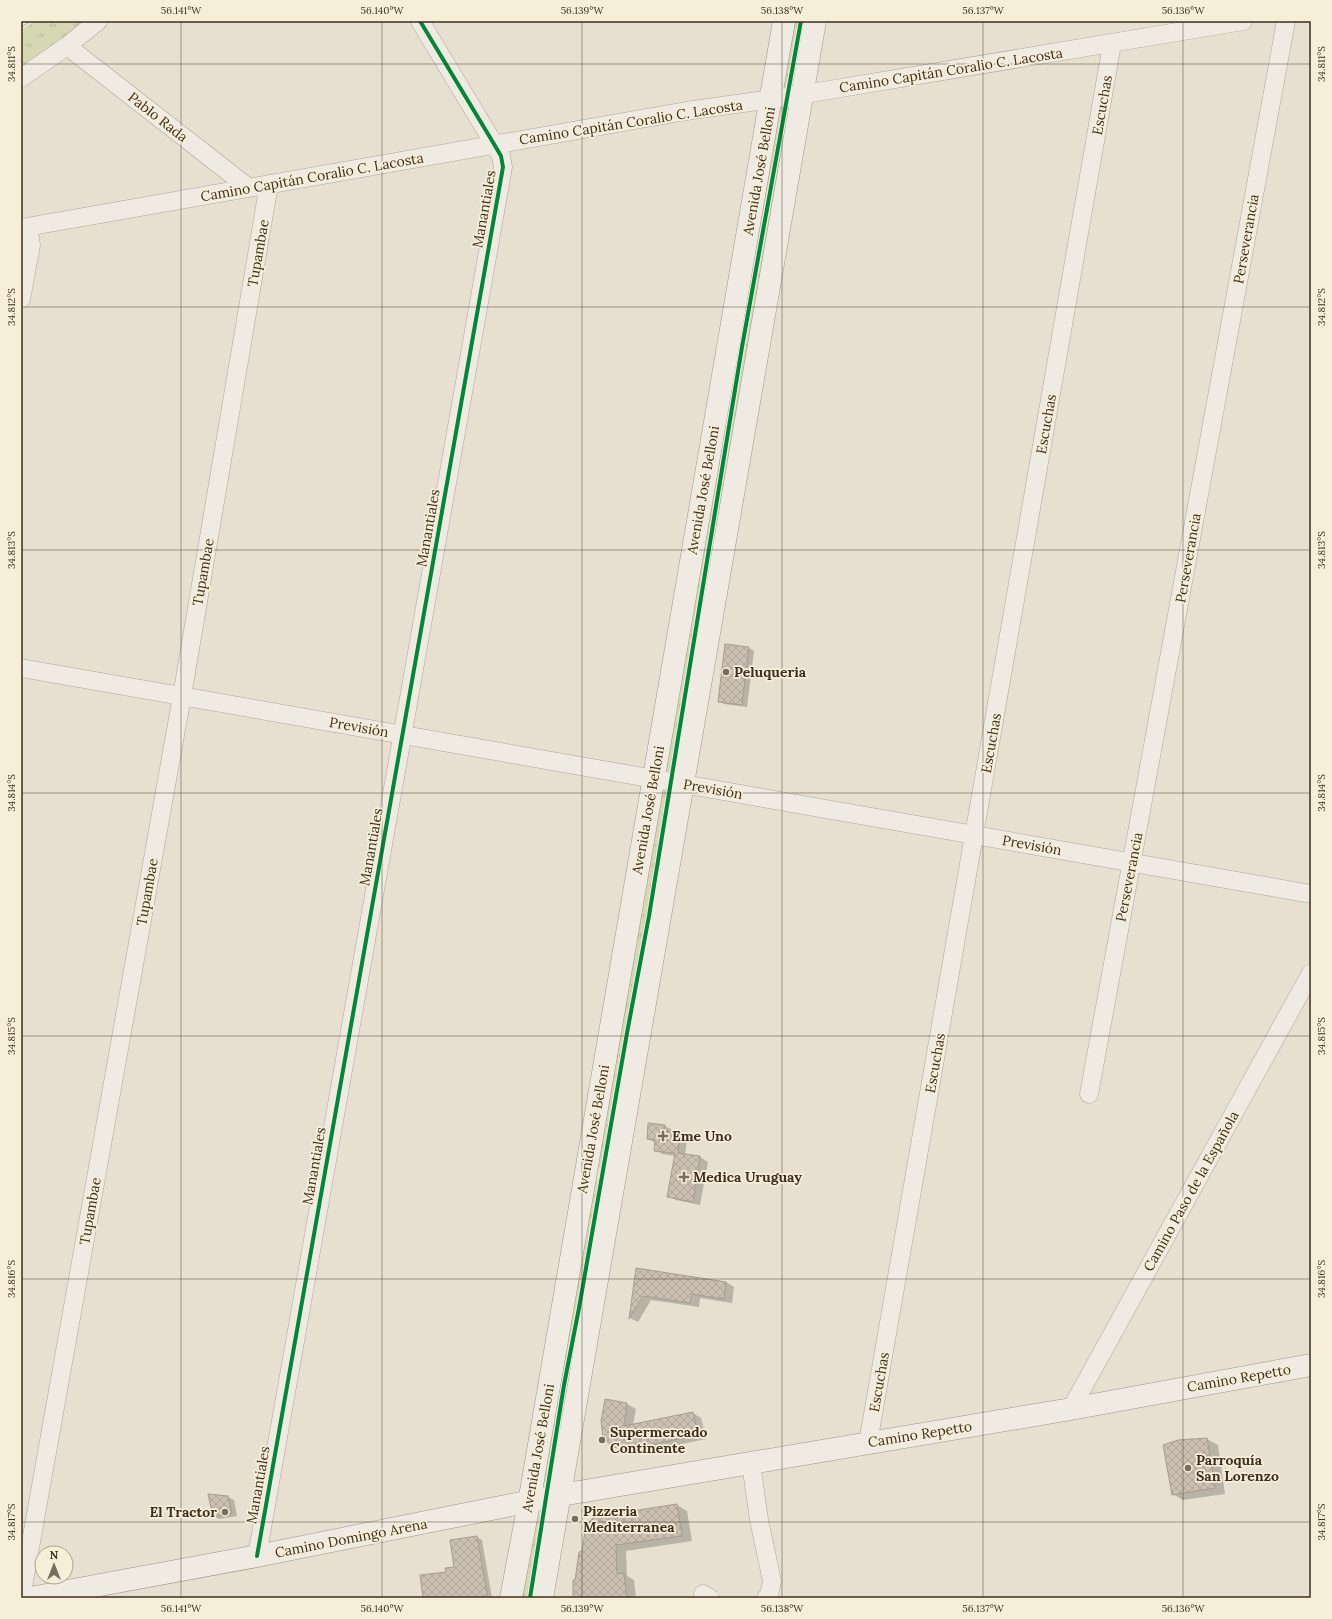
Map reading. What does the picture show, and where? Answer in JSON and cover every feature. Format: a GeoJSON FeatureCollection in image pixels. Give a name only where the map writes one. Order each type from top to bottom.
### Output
{"type":"FeatureCollection","features":[{"type":"Feature","properties":{"kind":"main road","name":"Avenida José Belloni"},"geometry":{"type":"LineString","coordinates":[[511,1598],[529,1503],[784,21]]}},
{"type":"Feature","properties":{"kind":"main road","name":"Avenida José Belloni"},"geometry":{"type":"LineString","coordinates":[[542,1598],[815,21]]}},
{"type":"Feature","properties":{"kind":"main road"},"geometry":{"type":"LineString","coordinates":[[585,1173],[614,1177]]}},
{"type":"Feature","properties":{"kind":"main road","name":"Camino Repetto"},"geometry":{"type":"LineString","coordinates":[[529,1503],[561,1495],[1071,1409],[1311,1365]]}},
{"type":"Feature","properties":{"kind":"main road","name":"Camino Domingo Arena"},"geometry":{"type":"LineString","coordinates":[[30,1598],[110,1590],[257,1556],[529,1503]]}},
{"type":"Feature","properties":{"kind":"street"},"geometry":{"type":"LineString","coordinates":[[21,78],[67,46],[98,21]]}},
{"type":"Feature","properties":{"kind":"street","name":"Manantiales"},"geometry":{"type":"LineString","coordinates":[[257,1556],[503,167],[501,156],[420,21]]}},
{"type":"Feature","properties":{"kind":"street","name":"Perseverancia"},"geometry":{"type":"LineString","coordinates":[[1088,1094],[1132,863],[1286,21]]}},
{"type":"Feature","properties":{"kind":"street","name":"Camino Capitán Coralio C. Lacosta"},"geometry":{"type":"LineString","coordinates":[[25,227],[686,111],[771,99],[1112,44],[1235,22]]}},
{"type":"Feature","properties":{"kind":"street","name":"Escuchas"},"geometry":{"type":"LineString","coordinates":[[868,1443],[1112,44]]}},
{"type":"Feature","properties":{"kind":"street","name":"Pablo Rada"},"geometry":{"type":"LineString","coordinates":[[67,46],[249,188]]}},
{"type":"Feature","properties":{"kind":"street","name":"Tupambae"},"geometry":{"type":"LineString","coordinates":[[21,1598],[182,696],[269,184]]}},
{"type":"Feature","properties":{"kind":"street"},"geometry":{"type":"LineString","coordinates":[[21,299],[31,245],[25,227]]}},
{"type":"Feature","properties":{"kind":"street","name":"Previsión"},"geometry":{"type":"LineString","coordinates":[[21,668],[1311,894]]}},
{"type":"Feature","properties":{"kind":"street","name":"Camino Paso de la Española"},"geometry":{"type":"LineString","coordinates":[[1071,1409],[1311,973]]}},
{"type":"Feature","properties":{"kind":"street"},"geometry":{"type":"LineString","coordinates":[[751,1463],[760,1526],[772,1581],[769,1595],[766,1598]]}},
{"type":"Feature","properties":{"kind":"green space"},"geometry":{"type":"Polygon","coordinates":[[[35,21],[89,21],[21,69],[21,31],[35,21]]]}},
{"type":"Feature","properties":{"kind":"green space"},"geometry":{"type":"Polygon","coordinates":[[[789,21],[807,21],[795,83],[790,86],[784,86],[789,21]]]}},
{"type":"Feature","properties":{"kind":"green space"},"geometry":{"type":"Polygon","coordinates":[[[776,103],[790,105],[675,770],[666,771],[663,769],[776,103]]]}},
{"type":"Feature","properties":{"kind":"green space"},"geometry":{"type":"Polygon","coordinates":[[[657,787],[673,790],[607,1167],[600,1168],[596,1165],[657,787]]]}},
{"type":"Feature","properties":{"kind":"green space"},"geometry":{"type":"Polygon","coordinates":[[[596,1180],[602,1181],[605,1184],[553,1483],[542,1482],[591,1182],[596,1180]]]}},
{"type":"Feature","properties":{"kind":"green space"},"geometry":{"type":"Polygon","coordinates":[[[534,1516],[545,1517],[535,1598],[516,1598],[534,1516]]]}},
{"type":"Feature","properties":{"kind":"building"},"geometry":{"type":"Polygon","coordinates":[[[725,644],[749,647],[742,705],[718,702],[725,644]]]}},
{"type":"Feature","properties":{"kind":"building","name":"Medica Uruguay"},"geometry":{"type":"Polygon","coordinates":[[[648,1123],[665,1125],[664,1131],[680,1133],[678,1153],[700,1156],[693,1202],[667,1197],[675,1153],[654,1151],[655,1140],[647,1139],[648,1123]]]}},
{"type":"Feature","properties":{"kind":"building"},"geometry":{"type":"Polygon","coordinates":[[[636,1268],[726,1282],[724,1299],[692,1294],[690,1303],[643,1296],[629,1319],[636,1268]]]}},
{"type":"Feature","properties":{"kind":"building"},"geometry":{"type":"Polygon","coordinates":[[[605,1399],[627,1403],[624,1426],[693,1412],[698,1435],[629,1449],[612,1447],[603,1437],[601,1421],[605,1399]]]}},
{"type":"Feature","properties":{"kind":"building","name":"Parroquía San Lorenzo"},"geometry":{"type":"Polygon","coordinates":[[[1207,1438],[1215,1488],[1172,1495],[1163,1445],[1178,1440],[1207,1438]]]}},
{"type":"Feature","properties":{"kind":"building"},"geometry":{"type":"Polygon","coordinates":[[[208,1494],[228,1496],[232,1513],[213,1517],[208,1494]]]}},
{"type":"Feature","properties":{"kind":"building"},"geometry":{"type":"Polygon","coordinates":[[[677,1504],[682,1536],[616,1545],[617,1574],[624,1573],[627,1598],[573,1598],[573,1580],[575,1580],[579,1552],[582,1551],[586,1525],[594,1517],[677,1504]]]}},
{"type":"Feature","properties":{"kind":"building"},"geometry":{"type":"Polygon","coordinates":[[[477,1536],[488,1598],[423,1598],[420,1575],[446,1572],[445,1568],[454,1567],[450,1540],[477,1536]]]}},
{"type":"Feature","properties":{"kind":"railway"},"geometry":{"type":"LineString","coordinates":[[21,25],[27,21]]}},
{"type":"Feature","properties":{"kind":"cycle path"},"geometry":{"type":"LineString","coordinates":[[257,1556],[503,167],[501,156],[420,21]]}},
{"type":"Feature","properties":{"kind":"cycle path"},"geometry":{"type":"LineString","coordinates":[[530,1598],[564,1385],[649,916],[742,347],[801,21]]}},
{"type":"Feature","properties":{"kind":"place","name":"Peluqueria"},"geometry":{"type":"Point","coordinates":[726,672]}},
{"type":"Feature","properties":{"kind":"place","name":"Eme Uno"},"geometry":{"type":"Point","coordinates":[663,1136]}},
{"type":"Feature","properties":{"kind":"place","name":"Medica Uruguay"},"geometry":{"type":"Point","coordinates":[684,1177]}},
{"type":"Feature","properties":{"kind":"place","name":"Supermercado Continente"},"geometry":{"type":"Point","coordinates":[602,1440]}},
{"type":"Feature","properties":{"kind":"place","name":"Parroquía San Lorenzo"},"geometry":{"type":"Point","coordinates":[1188,1468]}},
{"type":"Feature","properties":{"kind":"place","name":"El Tractor"},"geometry":{"type":"Point","coordinates":[225,1512]}},
{"type":"Feature","properties":{"kind":"place","name":"Pizzeria Mediterranea"},"geometry":{"type":"Point","coordinates":[575,1519]}}]}
